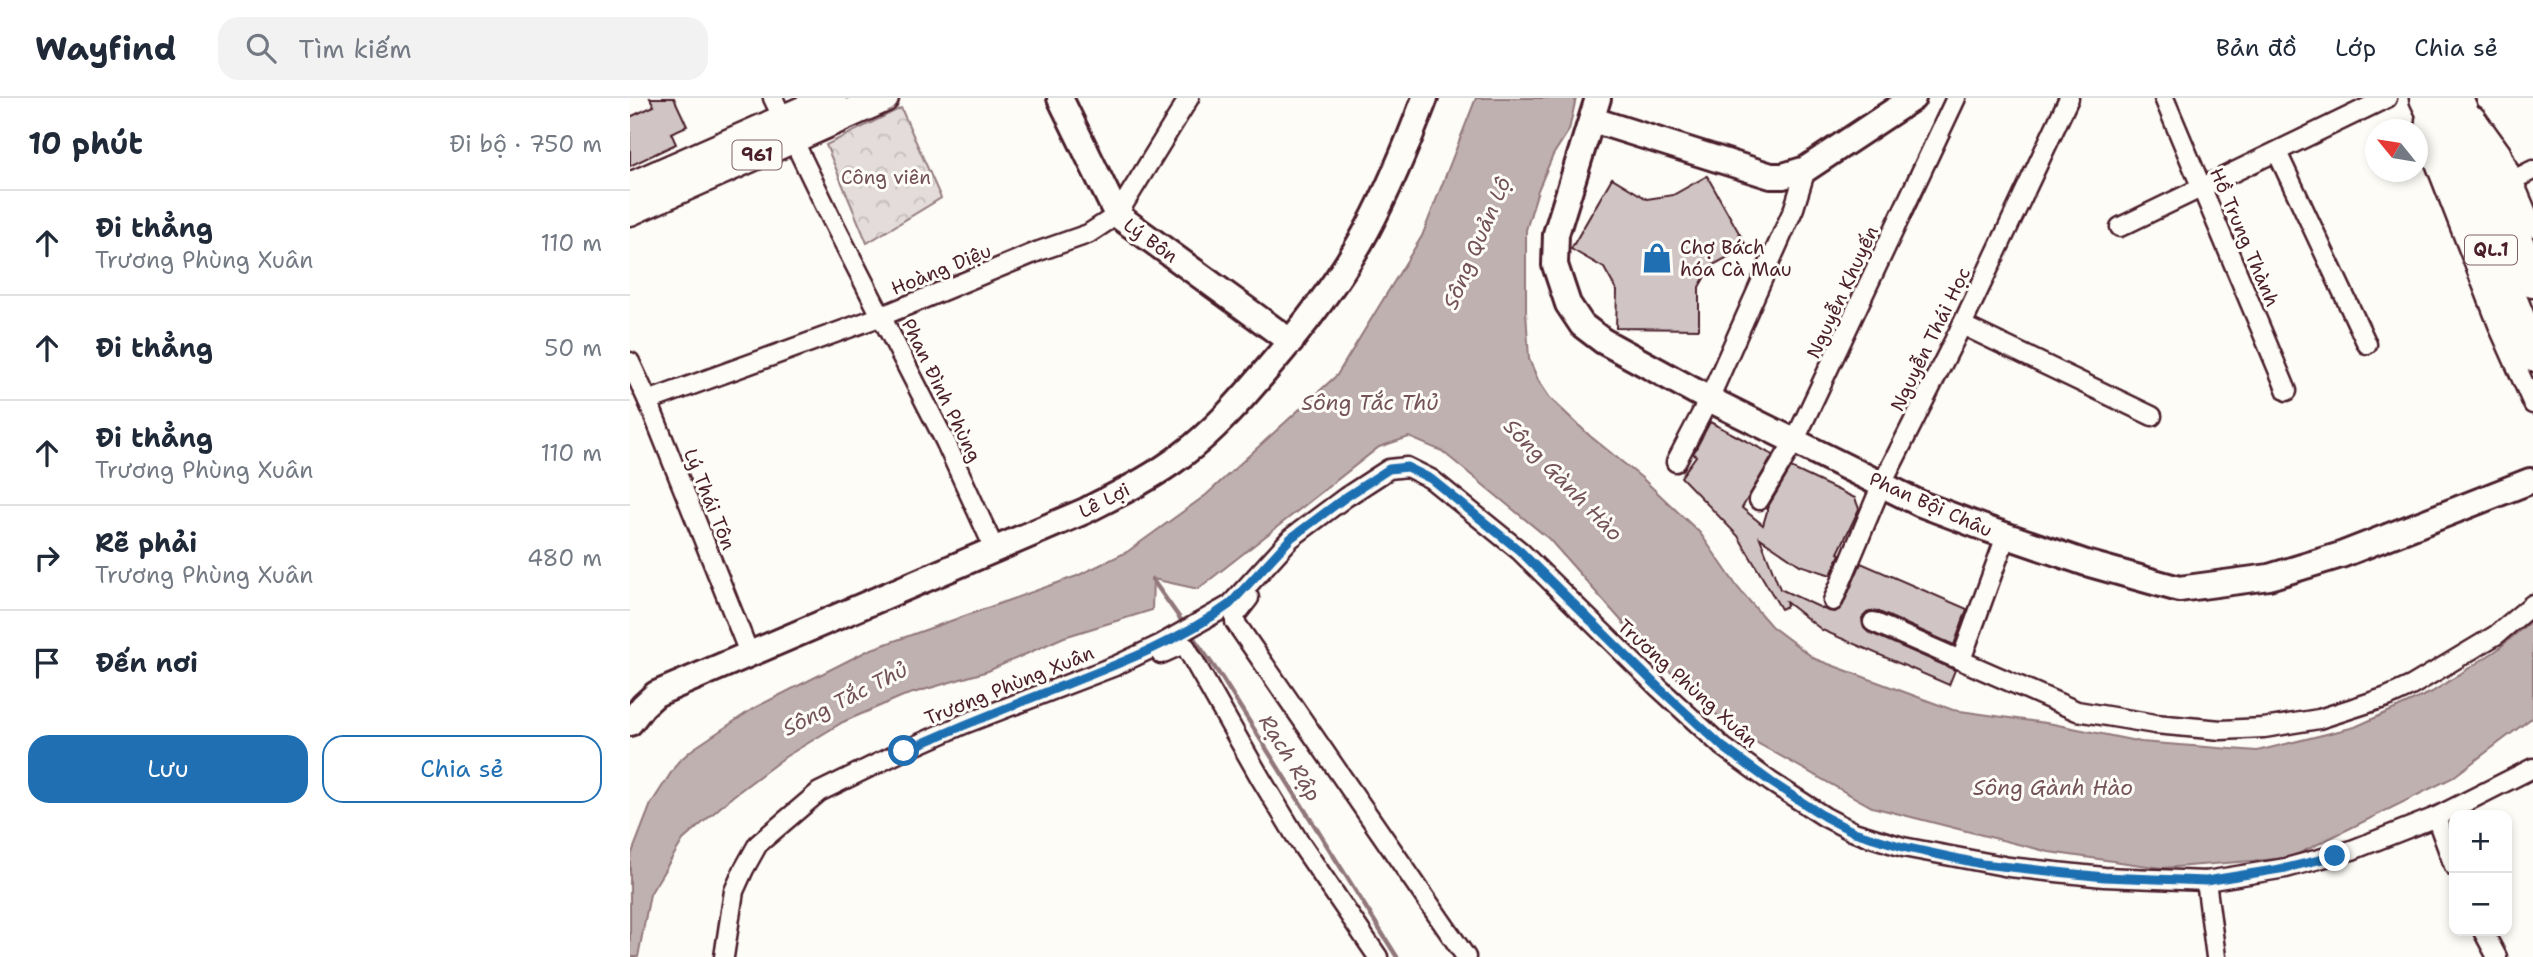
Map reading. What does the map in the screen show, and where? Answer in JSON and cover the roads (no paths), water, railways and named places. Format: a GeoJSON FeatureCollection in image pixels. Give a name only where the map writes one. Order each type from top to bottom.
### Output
{"type":"FeatureCollection","features":[{"type":"Feature","properties":{"kind":"highway","name":"QL.1"},"geometry":{"type":"LineString","coordinates":[[2423,98],[2461,141],[2533,281]]}},
{"type":"Feature","properties":{"kind":"highway","name":"QL.1"},"geometry":{"type":"LineString","coordinates":[[2456,98],[2461,141],[2533,355]]}},
{"type":"Feature","properties":{"kind":"main road"},"geometry":{"type":"LineString","coordinates":[[630,187],[832,98]]}},
{"type":"Feature","properties":{"kind":"main road","name":"961"},"geometry":{"type":"LineString","coordinates":[[630,211],[784,119],[884,98]]}},
{"type":"Feature","properties":{"kind":"street","name":"Lý Bôn"},"geometry":{"type":"LineString","coordinates":[[1060,98],[1116,215],[1290,342]]}},
{"type":"Feature","properties":{"kind":"street","name":"Hoàng Diệu"},"geometry":{"type":"LineString","coordinates":[[648,401],[882,316],[1039,251],[1088,234],[1116,215],[1189,98]]}},
{"type":"Feature","properties":{"kind":"street","name":"Lê Lợi"},"geometry":{"type":"LineString","coordinates":[[630,723],[656,694],[1106,500],[1183,454],[1232,409],[1325,298],[1367,230],[1403,154],[1425,98]]}},
{"type":"Feature","properties":{"kind":"street"},"geometry":{"type":"LineString","coordinates":[[1595,109],[1771,176],[1783,176],[1806,169],[1913,98]]}},
{"type":"Feature","properties":{"kind":"street","name":"Nguyễn Khuyến"},"geometry":{"type":"LineString","coordinates":[[1759,500],[1794,442],[1956,98]]}},
{"type":"Feature","properties":{"kind":"street","name":"Nguyễn Thái Học"},"geometry":{"type":"LineString","coordinates":[[1833,601],[1882,484],[1962,326],[2069,98]]}},
{"type":"Feature","properties":{"kind":"street","name":"Hồ Trung Thành"},"geometry":{"type":"LineString","coordinates":[[2164,98],[2287,391]]}},
{"type":"Feature","properties":{"kind":"street"},"geometry":{"type":"LineString","coordinates":[[2120,227],[2387,98]]}},
{"type":"Feature","properties":{"kind":"street"},"geometry":{"type":"LineString","coordinates":[[2423,98],[2433,158],[2500,330],[2533,404]]}},
{"type":"Feature","properties":{"kind":"street"},"geometry":{"type":"LineString","coordinates":[[2463,98],[2501,152],[2533,227]]}},
{"type":"Feature","properties":{"kind":"street","name":"Phan Bội Châu"},"geometry":{"type":"LineString","coordinates":[[1595,109],[1556,234],[1555,265],[1568,304],[1582,325],[1603,341],[1709,399],[1922,504],[2086,563],[2179,589],[2269,577],[2341,555],[2532,480]]}},
{"type":"Feature","properties":{"kind":"street","name":"Phan Đình Phùng"},"geometry":{"type":"LineString","coordinates":[[784,119],[945,440],[995,550]]}},
{"type":"Feature","properties":{"kind":"street"},"geometry":{"type":"LineString","coordinates":[[2277,152],[2367,344]]}},
{"type":"Feature","properties":{"kind":"street"},"geometry":{"type":"LineString","coordinates":[[1676,462],[1709,399],[1794,208],[1806,169]]}},
{"type":"Feature","properties":{"kind":"street"},"geometry":{"type":"LineString","coordinates":[[2513,180],[2533,170]]}},
{"type":"Feature","properties":{"kind":"street"},"geometry":{"type":"LineString","coordinates":[[1962,326],[2152,416]]}},
{"type":"Feature","properties":{"kind":"street","name":"Lý Thái Tôn"},"geometry":{"type":"LineString","coordinates":[[630,362],[749,653]]}},
{"type":"Feature","properties":{"kind":"street","name":"Trương Phùng Xuân"},"geometry":{"type":"LineString","coordinates":[[724,957],[734,891],[758,844],[819,792],[964,724],[1122,662],[1221,611],[1291,538],[1389,469],[1407,467],[1431,479],[1520,551],[1723,747],[1825,817],[1854,832],[1903,847],[2009,867],[2104,877],[2206,881],[2286,868],[2335,856],[2436,817],[2533,768]]}},
{"type":"Feature","properties":{"kind":"street"},"geometry":{"type":"LineString","coordinates":[[1961,660],[2006,536]]}},
{"type":"Feature","properties":{"kind":"street"},"geometry":{"type":"LineString","coordinates":[[1274,556],[1266,577],[1235,616],[1235,622],[1466,957]]}},
{"type":"Feature","properties":{"kind":"street"},"geometry":{"type":"LineString","coordinates":[[1873,622],[2077,711],[2155,724],[2221,730],[2264,728],[2319,719],[2411,686],[2496,635],[2533,604]]}},
{"type":"Feature","properties":{"kind":"street"},"geometry":{"type":"LineString","coordinates":[[1122,662],[1129,668],[1181,645],[1186,647],[1279,810],[1378,957]]}},
{"type":"Feature","properties":{"kind":"street"},"geometry":{"type":"LineString","coordinates":[[2436,817],[2449,852]]}},
{"type":"Feature","properties":{"kind":"street"},"geometry":{"type":"LineString","coordinates":[[2206,881],[2216,957]]}},
{"type":"Feature","properties":{"kind":"street"},"geometry":{"type":"LineString","coordinates":[[2486,936],[2497,957]]}},
{"type":"Feature","properties":{"kind":"water","name":"Sông Gành Hào"},"geometry":{"type":"Polygon","coordinates":[[[1476,98],[1576,98],[1569,130],[1553,155],[1538,190],[1526,230],[1529,359],[1538,380],[1550,398],[1590,436],[1642,478],[1700,533],[1738,588],[1771,626],[1815,659],[1953,710],[2053,724],[2141,742],[2257,751],[2355,727],[2432,692],[2497,650],[2533,619],[2533,717],[2452,778],[2290,858],[2162,868],[2049,852],[1872,807],[1732,729],[1649,652],[1549,539],[1442,451],[1409,437],[1379,447],[1198,589],[1153,579],[1152,610],[1064,637],[988,671],[903,696],[843,722],[785,757],[733,796],[683,840],[650,894],[638,957],[630,957],[630,858],[651,804],[678,762],[754,708],[869,650],[1077,576],[1127,552],[1206,495],[1337,375],[1422,236],[1476,98]]]}},
{"type":"Feature","properties":{"kind":"waterway","name":"Rạch Rập"},"geometry":{"type":"LineString","coordinates":[[1152,579],[1186,627]]}},
{"type":"Feature","properties":{"kind":"waterway","name":"Rạch Rập"},"geometry":{"type":"LineString","coordinates":[[1191,634],[1222,678],[1397,957]]}},
{"type":"Feature","properties":{"kind":"place","name":"Chợ Bách hóa Cà Mau"},"geometry":{"type":"Point","coordinates":[1657,258]}},
{"type":"Feature","properties":{"kind":"park label","name":"Công viên"},"geometry":{"type":"Point","coordinates":[886,177]}},
{"type":"Feature","properties":{"kind":"water label","name":"Sông Quản Lộ"},"geometry":{"type":"Point","coordinates":[1477,243]}},
{"type":"Feature","properties":{"kind":"water label","name":"Sông Tắc Thủ"},"geometry":{"type":"Point","coordinates":[1370,403]}},
{"type":"Feature","properties":{"kind":"water label","name":"Sông Tắc Thủ"},"geometry":{"type":"Point","coordinates":[845,699]}}]}
